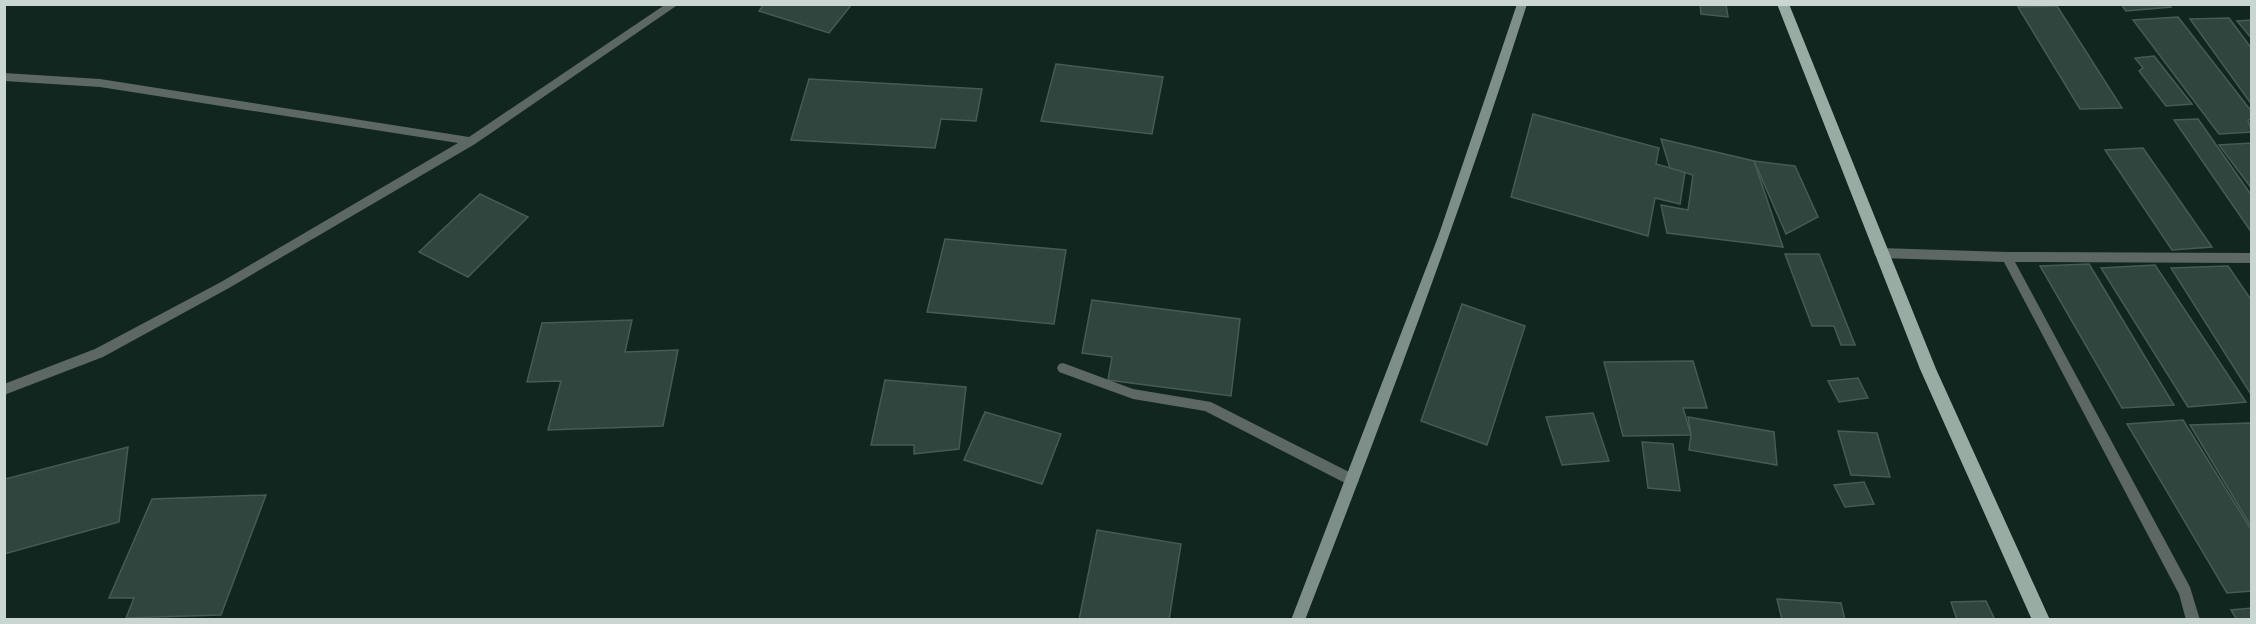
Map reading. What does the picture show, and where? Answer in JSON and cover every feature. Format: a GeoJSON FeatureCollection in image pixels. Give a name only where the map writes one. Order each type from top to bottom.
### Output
{"type":"FeatureCollection","features":[{"type":"Feature","properties":{"kind":"main road"},"geometry":{"type":"LineString","coordinates":[[1298,620],[1352,480],[1496,87],[1522,4]]}},
{"type":"Feature","properties":{"kind":"main road"},"geometry":{"type":"LineString","coordinates":[[1783,4],[1928,369],[2041,620]]}},
{"type":"Feature","properties":{"kind":"street"},"geometry":{"type":"LineString","coordinates":[[4,390],[109,347],[225,285],[471,141],[674,4]]}},
{"type":"Feature","properties":{"kind":"street"},"geometry":{"type":"LineString","coordinates":[[4,76],[100,83],[471,141]]}},
{"type":"Feature","properties":{"kind":"street"},"geometry":{"type":"LineString","coordinates":[[1880,253],[2007,257],[2252,258]]}},
{"type":"Feature","properties":{"kind":"street"},"geometry":{"type":"LineString","coordinates":[[2007,257],[2185,592],[2193,620]]}},
{"type":"Feature","properties":{"kind":"street"},"geometry":{"type":"LineString","coordinates":[[1063,368],[1132,394],[1207,406],[1352,480]]}},
{"type":"Feature","properties":{"kind":"building"},"geometry":{"type":"Polygon","coordinates":[[[764,4],[852,4],[829,33],[759,11],[764,4]]]}},
{"type":"Feature","properties":{"kind":"building"},"geometry":{"type":"Polygon","coordinates":[[[1700,4],[1726,4],[1728,17],[1701,14],[1700,4]]]}},
{"type":"Feature","properties":{"kind":"building"},"geometry":{"type":"Polygon","coordinates":[[[2121,4],[2169,4],[2171,7],[2126,11],[2121,4]]]}},
{"type":"Feature","properties":{"kind":"building"},"geometry":{"type":"Polygon","coordinates":[[[2057,6],[2122,108],[2080,109],[2018,7],[2057,6]]]}},
{"type":"Feature","properties":{"kind":"building"},"geometry":{"type":"Polygon","coordinates":[[[2178,17],[2252,112],[2252,119],[2248,120],[2252,132],[2219,134],[2133,20],[2178,17]]]}},
{"type":"Feature","properties":{"kind":"building"},"geometry":{"type":"Polygon","coordinates":[[[2229,18],[2252,49],[2252,105],[2190,19],[2229,18]]]}},
{"type":"Feature","properties":{"kind":"building"},"geometry":{"type":"Polygon","coordinates":[[[2252,20],[2252,39],[2237,21],[2252,20]]]}},
{"type":"Feature","properties":{"kind":"building"},"geometry":{"type":"Polygon","coordinates":[[[2154,56],[2192,104],[2166,106],[2139,71],[2143,68],[2135,58],[2154,56]]]}},
{"type":"Feature","properties":{"kind":"building"},"geometry":{"type":"Polygon","coordinates":[[[1056,64],[1163,77],[1152,134],[1041,121],[1056,64]]]}},
{"type":"Feature","properties":{"kind":"building"},"geometry":{"type":"Polygon","coordinates":[[[809,79],[982,89],[976,121],[941,119],[935,148],[791,140],[809,79]]]}},
{"type":"Feature","properties":{"kind":"building"},"geometry":{"type":"Polygon","coordinates":[[[1533,114],[1659,148],[1656,164],[1685,172],[1680,204],[1655,198],[1648,236],[1511,197],[1533,114]]]}},
{"type":"Feature","properties":{"kind":"building"},"geometry":{"type":"Polygon","coordinates":[[[2198,119],[2252,196],[2252,233],[2174,120],[2198,119]]]}},
{"type":"Feature","properties":{"kind":"building"},"geometry":{"type":"Polygon","coordinates":[[[1661,139],[1754,161],[1783,247],[1667,233],[1661,205],[1688,210],[1693,175],[1670,168],[1661,139]]]}},
{"type":"Feature","properties":{"kind":"building"},"geometry":{"type":"Polygon","coordinates":[[[2252,143],[2252,189],[2219,145],[2252,143]]]}},
{"type":"Feature","properties":{"kind":"building"},"geometry":{"type":"Polygon","coordinates":[[[2143,148],[2212,247],[2172,250],[2105,150],[2143,148]]]}},
{"type":"Feature","properties":{"kind":"building"},"geometry":{"type":"Polygon","coordinates":[[[1754,161],[1795,166],[1818,217],[1786,234],[1754,161]]]}},
{"type":"Feature","properties":{"kind":"building"},"geometry":{"type":"Polygon","coordinates":[[[480,194],[528,217],[468,277],[419,252],[480,194]]]}},
{"type":"Feature","properties":{"kind":"building"},"geometry":{"type":"Polygon","coordinates":[[[945,239],[1066,250],[1054,324],[927,312],[945,239]]]}},
{"type":"Feature","properties":{"kind":"building"},"geometry":{"type":"Polygon","coordinates":[[[1785,254],[1819,254],[1855,345],[1841,345],[1834,326],[1812,326],[1785,254]]]}},
{"type":"Feature","properties":{"kind":"building"},"geometry":{"type":"Polygon","coordinates":[[[2089,264],[2174,405],[2122,408],[2040,266],[2089,264]]]}},
{"type":"Feature","properties":{"kind":"building"},"geometry":{"type":"Polygon","coordinates":[[[2155,265],[2246,402],[2188,407],[2101,268],[2155,265]]]}},
{"type":"Feature","properties":{"kind":"building"},"geometry":{"type":"Polygon","coordinates":[[[2228,266],[2252,301],[2252,396],[2171,268],[2228,266]]]}},
{"type":"Feature","properties":{"kind":"building"},"geometry":{"type":"Polygon","coordinates":[[[1092,300],[1240,319],[1231,396],[1108,380],[1112,357],[1082,353],[1092,300]]]}},
{"type":"Feature","properties":{"kind":"building"},"geometry":{"type":"Polygon","coordinates":[[[1462,304],[1525,326],[1487,445],[1421,421],[1462,304]]]}},
{"type":"Feature","properties":{"kind":"building"},"geometry":{"type":"Polygon","coordinates":[[[632,320],[625,352],[678,350],[663,426],[548,430],[561,381],[527,382],[542,323],[632,320]]]}},
{"type":"Feature","properties":{"kind":"building"},"geometry":{"type":"Polygon","coordinates":[[[1693,361],[1707,408],[1683,408],[1691,435],[1623,436],[1604,362],[1693,361]]]}},
{"type":"Feature","properties":{"kind":"building"},"geometry":{"type":"Polygon","coordinates":[[[1858,378],[1868,398],[1839,402],[1828,381],[1858,378]]]}},
{"type":"Feature","properties":{"kind":"building"},"geometry":{"type":"Polygon","coordinates":[[[885,380],[966,387],[959,449],[914,454],[914,445],[871,445],[885,380]]]}},
{"type":"Feature","properties":{"kind":"building"},"geometry":{"type":"Polygon","coordinates":[[[985,412],[1061,434],[1042,484],[964,460],[985,412]]]}},
{"type":"Feature","properties":{"kind":"building"},"geometry":{"type":"Polygon","coordinates":[[[1593,413],[1609,461],[1562,465],[1546,417],[1593,413]]]}},
{"type":"Feature","properties":{"kind":"building"},"geometry":{"type":"Polygon","coordinates":[[[1688,417],[1774,432],[1777,465],[1689,450],[1691,435],[1688,417]]]}},
{"type":"Feature","properties":{"kind":"building"},"geometry":{"type":"Polygon","coordinates":[[[2183,420],[2252,531],[2252,591],[2227,593],[2127,424],[2183,420]]]}},
{"type":"Feature","properties":{"kind":"building"},"geometry":{"type":"Polygon","coordinates":[[[2250,423],[2252,425],[2252,528],[2190,425],[2250,423]]]}},
{"type":"Feature","properties":{"kind":"building"},"geometry":{"type":"Polygon","coordinates":[[[1838,431],[1877,433],[1890,477],[1851,475],[1838,431]]]}},
{"type":"Feature","properties":{"kind":"building"},"geometry":{"type":"Polygon","coordinates":[[[1642,442],[1673,444],[1680,491],[1648,488],[1642,442]]]}},
{"type":"Feature","properties":{"kind":"building"},"geometry":{"type":"Polygon","coordinates":[[[128,447],[119,522],[4,554],[5,479],[128,447]]]}},
{"type":"Feature","properties":{"kind":"building"},"geometry":{"type":"Polygon","coordinates":[[[1864,482],[1874,504],[1845,507],[1834,485],[1864,482]]]}},
{"type":"Feature","properties":{"kind":"building"},"geometry":{"type":"Polygon","coordinates":[[[266,495],[221,615],[126,618],[134,598],[109,598],[152,499],[266,495]]]}},
{"type":"Feature","properties":{"kind":"building"},"geometry":{"type":"Polygon","coordinates":[[[1097,530],[1181,544],[1169,620],[1079,620],[1097,530]]]}},
{"type":"Feature","properties":{"kind":"building"},"geometry":{"type":"Polygon","coordinates":[[[1777,599],[1841,603],[1845,620],[1782,620],[1777,599]]]}},
{"type":"Feature","properties":{"kind":"building"},"geometry":{"type":"Polygon","coordinates":[[[1986,601],[1995,620],[1957,620],[1951,602],[1986,601]]]}},
{"type":"Feature","properties":{"kind":"building"},"geometry":{"type":"Polygon","coordinates":[[[2252,608],[2252,620],[2237,620],[2231,610],[2252,608]]]}}]}
